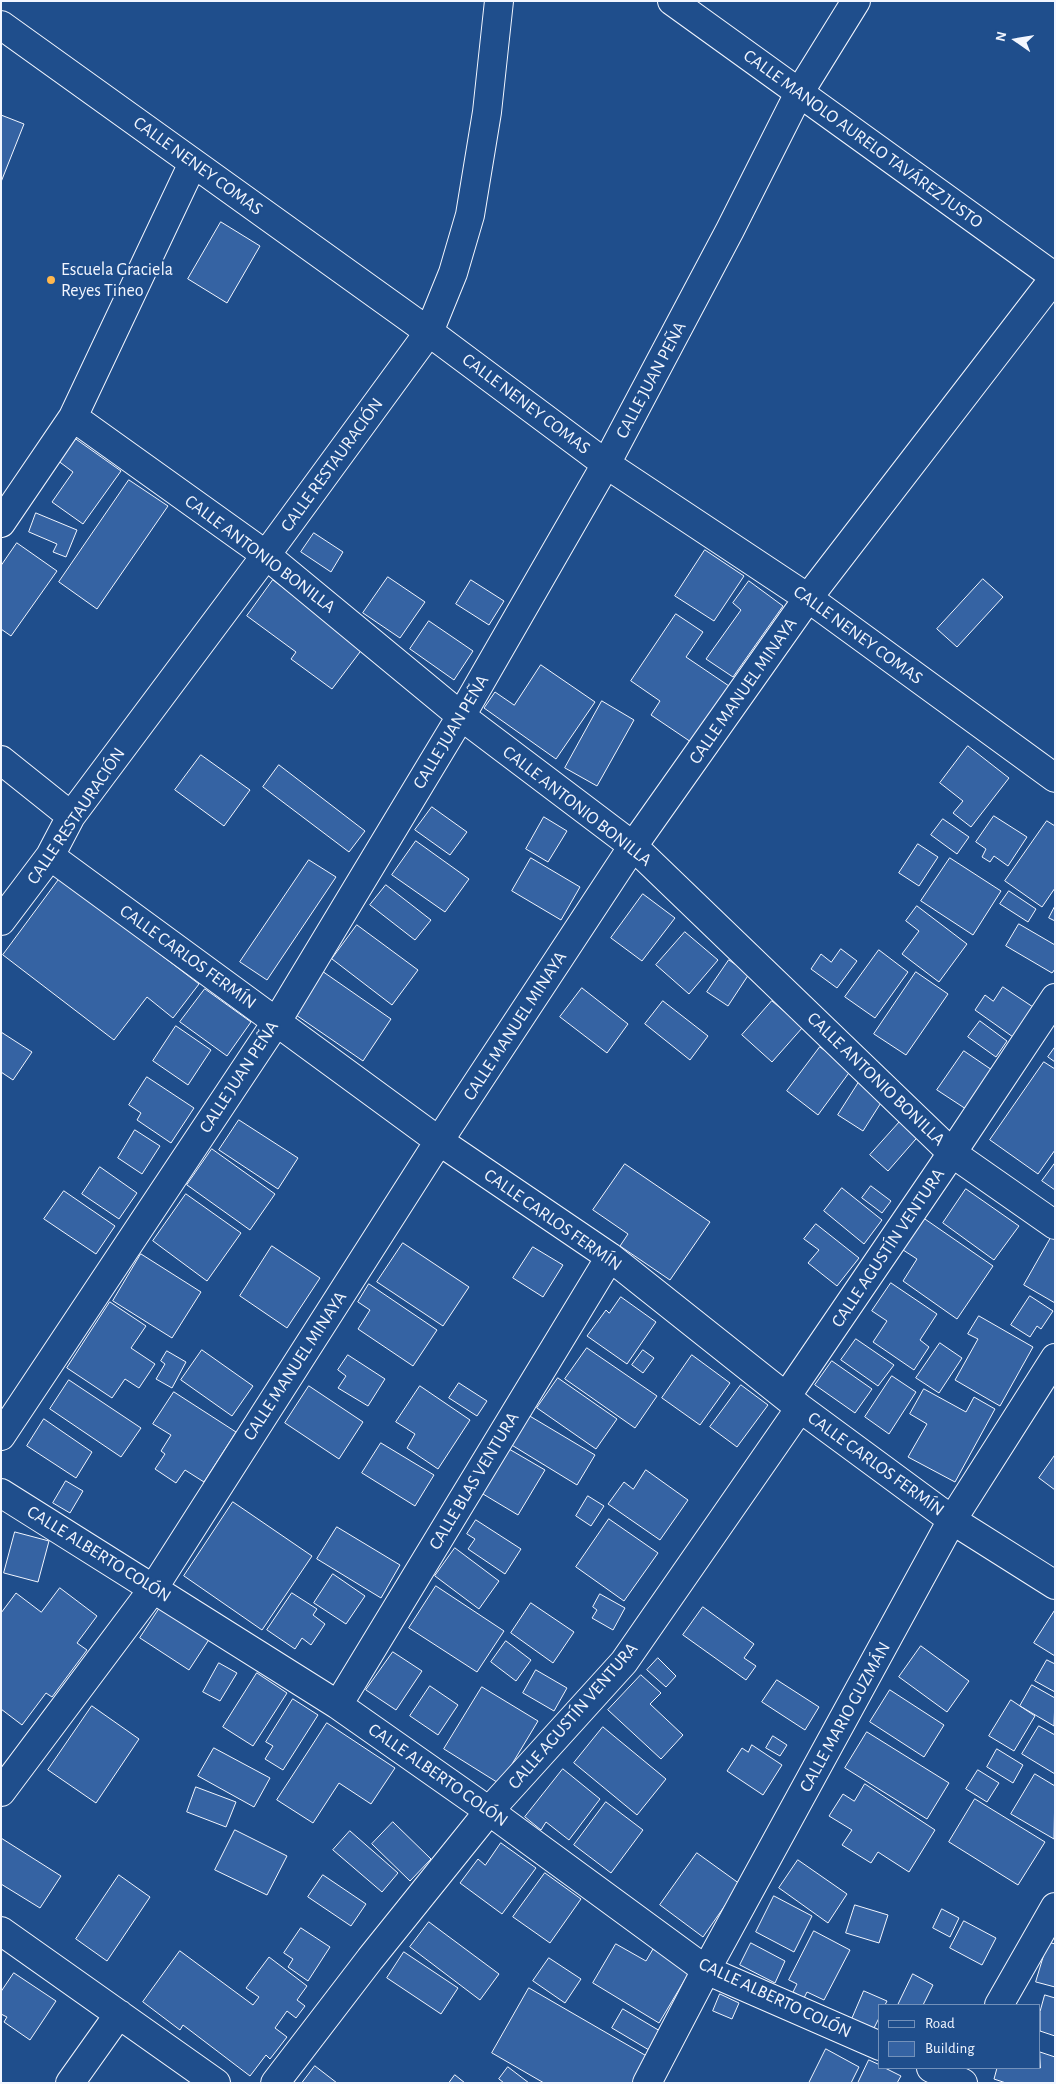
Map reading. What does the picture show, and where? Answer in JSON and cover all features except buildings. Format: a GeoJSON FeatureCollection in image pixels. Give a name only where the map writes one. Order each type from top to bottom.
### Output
{"type":"FeatureCollection","features":[{"type":"Feature","properties":{"kind":"street","name":"CALLE RESTAURACIÓN"},"geometry":{"type":"LineString","coordinates":[[1,921],[50,856],[71,816],[266,555],[428,332],[453,273],[470,215],[486,112],[499,1]]}},
{"type":"Feature","properties":{"kind":"street","name":"CALLE MANOLO AURELO TAVÁREZ JUSTO"},"geometry":{"type":"LineString","coordinates":[[672,1],[1055,277]]}},
{"type":"Feature","properties":{"kind":"street","name":"CALLE JUAN PEÑA"},"geometry":{"type":"LineString","coordinates":[[1,1436],[277,1021],[461,716],[606,464],[730,230],[798,93],[856,1]]}},
{"type":"Feature","properties":{"kind":"street","name":"CALLE NENEY COMAS"},"geometry":{"type":"LineString","coordinates":[[1,25],[428,332],[606,464],[808,598],[1055,778]]}},
{"type":"Feature","properties":{"kind":"street"},"geometry":{"type":"LineString","coordinates":[[1,524],[73,417],[193,163]]}},
{"type":"Feature","properties":{"kind":"street","name":"CALLE MANUEL MINAYA"},"geometry":{"type":"LineString","coordinates":[[1,1792],[153,1589],[438,1141],[633,846],[808,598],[1055,277]]}},
{"type":"Feature","properties":{"kind":"street","name":"CALLE ANTONIO BONILLA"},"geometry":{"type":"LineString","coordinates":[[73,417],[266,555],[461,716],[633,846],[952,1153],[1055,1225]]}},
{"type":"Feature","properties":{"kind":"street"},"geometry":{"type":"LineString","coordinates":[[1,760],[71,816]]}},
{"type":"Feature","properties":{"kind":"street","name":"CALLE CARLOS FERMÍN"},"geometry":{"type":"LineString","coordinates":[[50,856],[438,1141],[610,1257],[793,1403],[952,1520],[1055,1585]]}},
{"type":"Feature","properties":{"kind":"street","name":"CALLE AGUSTÍN VENTURA"},"geometry":{"type":"LineString","coordinates":[[275,2083],[370,1959],[489,1810],[624,1662],[793,1403],[952,1153],[1055,998]]}},
{"type":"Feature","properties":{"kind":"street","name":"CALLE BLAS VENTURA"},"geometry":{"type":"LineString","coordinates":[[338,1705],[610,1257]]}},
{"type":"Feature","properties":{"kind":"street","name":"CALLE MARIO GUZMÁN"},"geometry":{"type":"LineString","coordinates":[[647,2083],[706,1970],[952,1520],[1055,1358]]}},
{"type":"Feature","properties":{"kind":"street","name":"CALLE ALBERTO COLÓN"},"geometry":{"type":"LineString","coordinates":[[1,1492],[338,1705],[489,1810],[706,1970],[878,2045]]}},
{"type":"Feature","properties":{"kind":"street"},"geometry":{"type":"LineString","coordinates":[[1000,2004],[1055,1907]]}},
{"type":"Feature","properties":{"kind":"street"},"geometry":{"type":"LineString","coordinates":[[1,1932],[216,2083]]}},
{"type":"Feature","properties":{"kind":"street"},"geometry":{"type":"LineString","coordinates":[[70,2083],[118,2014]]}},
{"type":"Feature","properties":{"kind":"street"},"geometry":{"type":"LineString","coordinates":[[933,2069],[959,2078]]}},
{"type":"Feature","properties":{"kind":"place","name":"Escuela Graciela Reyes Tineo"},"geometry":{"type":"Point","coordinates":[51,280]}}]}
